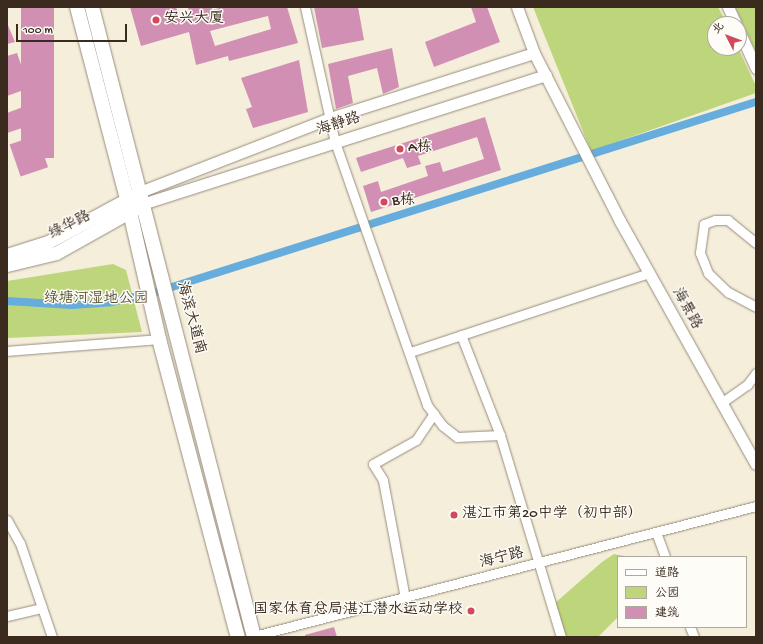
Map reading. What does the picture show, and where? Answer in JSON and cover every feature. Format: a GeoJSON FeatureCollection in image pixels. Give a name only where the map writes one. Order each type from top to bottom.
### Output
{"type":"FeatureCollection","features":[{"type":"Feature","properties":{"kind":"main road"},"geometry":{"type":"LineString","coordinates":[[77,7],[129,206],[159,339],[238,637]]}},
{"type":"Feature","properties":{"kind":"main road","name":"海滨大道南"},"geometry":{"type":"LineString","coordinates":[[92,7],[254,637]]}},
{"type":"Feature","properties":{"kind":"main road","name":"绿华路"},"geometry":{"type":"LineString","coordinates":[[7,265],[56,253],[141,198]]}},
{"type":"Feature","properties":{"kind":"main road","name":"绿华路"},"geometry":{"type":"LineString","coordinates":[[7,255],[48,242],[129,206]]}},
{"type":"Feature","properties":{"kind":"street"},"geometry":{"type":"LineString","coordinates":[[305,7],[335,142],[410,352],[427,405],[443,426],[457,437],[500,435]]}},
{"type":"Feature","properties":{"kind":"street","name":"海景路"},"geometry":{"type":"LineString","coordinates":[[517,7],[534,53],[592,167],[649,273],[756,464]]}},
{"type":"Feature","properties":{"kind":"street"},"geometry":{"type":"LineString","coordinates":[[747,48],[756,68]]}},
{"type":"Feature","properties":{"kind":"street","name":"海静路"},"geometry":{"type":"LineString","coordinates":[[141,198],[330,118],[534,53]]}},
{"type":"Feature","properties":{"kind":"street","name":"海静路"},"geometry":{"type":"LineString","coordinates":[[141,198],[335,142],[546,75]]}},
{"type":"Feature","properties":{"kind":"street"},"geometry":{"type":"LineString","coordinates":[[756,243],[728,220],[715,220],[704,224],[700,253],[708,273],[728,292],[756,307]]}},
{"type":"Feature","properties":{"kind":"street"},"geometry":{"type":"LineString","coordinates":[[410,352],[649,273]]}},
{"type":"Feature","properties":{"kind":"street"},"geometry":{"type":"LineString","coordinates":[[461,335],[500,435],[561,637]]}},
{"type":"Feature","properties":{"kind":"street"},"geometry":{"type":"LineString","coordinates":[[7,352],[159,339]]}},
{"type":"Feature","properties":{"kind":"street"},"geometry":{"type":"LineString","coordinates":[[721,402],[747,384],[756,373]]}},
{"type":"Feature","properties":{"kind":"street"},"geometry":{"type":"LineString","coordinates":[[405,598],[383,480],[373,464],[416,440],[434,413]]}},
{"type":"Feature","properties":{"kind":"street","name":"海宁路"},"geometry":{"type":"LineString","coordinates":[[254,637],[539,564],[756,506]]}},
{"type":"Feature","properties":{"kind":"street"},"geometry":{"type":"LineString","coordinates":[[7,520],[20,543],[52,637]]}},
{"type":"Feature","properties":{"kind":"street"},"geometry":{"type":"LineString","coordinates":[[656,532],[665,556]]}},
{"type":"Feature","properties":{"kind":"street"},"geometry":{"type":"LineString","coordinates":[[7,616],[42,608]]}},
{"type":"Feature","properties":{"kind":"green space"},"geometry":{"type":"Polygon","coordinates":[[[533,7],[718,7],[723,16],[707,16],[707,56],[742,56],[756,86],[756,93],[591,151],[533,7]]]}},
{"type":"Feature","properties":{"kind":"green space"},"geometry":{"type":"Polygon","coordinates":[[[735,7],[756,7],[756,52],[747,33],[747,16],[739,16],[735,7]]]}},
{"type":"Feature","properties":{"kind":"green space","name":"绿塘河湿地公园"},"geometry":{"type":"Polygon","coordinates":[[[113,264],[126,270],[142,332],[7,338],[7,281],[113,264]]]}},
{"type":"Feature","properties":{"kind":"green space"},"geometry":{"type":"Polygon","coordinates":[[[614,554],[625,556],[617,556],[617,618],[598,637],[564,637],[555,603],[602,562],[614,554]]]}},
{"type":"Feature","properties":{"kind":"building"},"geometry":{"type":"Polygon","coordinates":[[[21,7],[54,7],[54,158],[21,158],[21,7]]]}},
{"type":"Feature","properties":{"kind":"building"},"geometry":{"type":"Polygon","coordinates":[[[130,7],[176,7],[180,19],[190,16],[188,7],[212,7],[212,10],[223,7],[287,7],[298,43],[229,61],[228,56],[196,65],[189,32],[141,46],[130,7]],[[268,16],[210,31],[215,46],[271,29],[268,16]]]}},
{"type":"Feature","properties":{"kind":"building"},"geometry":{"type":"Polygon","coordinates":[[[314,7],[358,7],[364,40],[322,48],[314,7]]]}},
{"type":"Feature","properties":{"kind":"building"},"geometry":{"type":"Polygon","coordinates":[[[471,7],[487,7],[500,42],[434,67],[425,42],[476,22],[471,7]]]}},
{"type":"Feature","properties":{"kind":"building"},"geometry":{"type":"Polygon","coordinates":[[[7,23],[15,42],[7,44],[7,23]]]}},
{"type":"Feature","properties":{"kind":"building"},"geometry":{"type":"Polygon","coordinates":[[[392,48],[399,87],[383,94],[377,68],[348,76],[353,103],[336,109],[328,64],[392,48]]]}},
{"type":"Feature","properties":{"kind":"building"},"geometry":{"type":"Polygon","coordinates":[[[17,53],[29,88],[7,96],[7,56],[17,53]]]}},
{"type":"Feature","properties":{"kind":"building"},"geometry":{"type":"Polygon","coordinates":[[[299,60],[308,112],[253,128],[246,109],[252,107],[241,78],[299,60]]]}},
{"type":"Feature","properties":{"kind":"building"},"geometry":{"type":"Polygon","coordinates":[[[31,104],[37,123],[7,133],[7,113],[31,104]]]}},
{"type":"Feature","properties":{"kind":"building"},"geometry":{"type":"Polygon","coordinates":[[[485,117],[501,170],[371,212],[363,186],[378,181],[381,192],[428,176],[425,166],[440,162],[443,172],[484,159],[477,137],[418,156],[421,164],[407,168],[403,158],[361,172],[356,158],[485,117]]]}},
{"type":"Feature","properties":{"kind":"building"},"geometry":{"type":"Polygon","coordinates":[[[37,135],[48,167],[21,177],[10,144],[37,135]]]}},
{"type":"Feature","properties":{"kind":"building"},"geometry":{"type":"Polygon","coordinates":[[[334,627],[337,637],[305,637],[305,635],[334,627]]]}},
{"type":"Feature","properties":{"kind":"waterway"},"geometry":{"type":"LineString","coordinates":[[7,301],[72,305],[111,302],[153,293],[756,102]]}},
{"type":"Feature","properties":{"kind":"place","name":"安兴大厦"},"geometry":{"type":"Point","coordinates":[156,20]}},
{"type":"Feature","properties":{"kind":"place","name":"A栋"},"geometry":{"type":"Point","coordinates":[400,149]}},
{"type":"Feature","properties":{"kind":"place","name":"B栋"},"geometry":{"type":"Point","coordinates":[384,202]}},
{"type":"Feature","properties":{"kind":"place","name":"湛江市第20中学（初中部）"},"geometry":{"type":"Point","coordinates":[454,515]}},
{"type":"Feature","properties":{"kind":"place","name":"国家体育总局湛江潜水运动学校"},"geometry":{"type":"Point","coordinates":[471,611]}}]}
